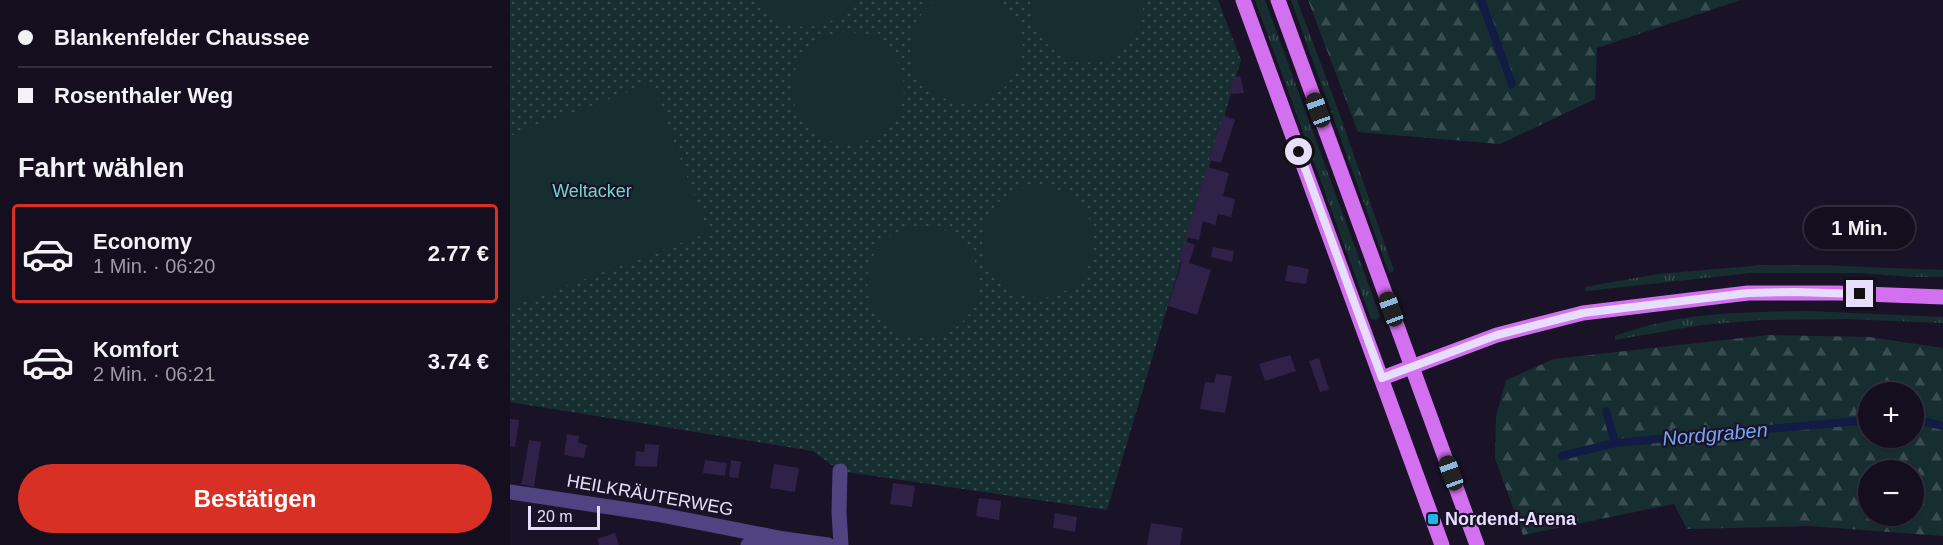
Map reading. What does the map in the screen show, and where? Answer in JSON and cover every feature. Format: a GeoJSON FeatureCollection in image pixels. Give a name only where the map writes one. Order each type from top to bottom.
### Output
{"type":"FeatureCollection","features":[{"type":"Feature","properties":{"kind":"main road"},"geometry":{"type":"LineString","coordinates":[[1243,0],[1442,544]]}},
{"type":"Feature","properties":{"kind":"main road"},"geometry":{"type":"LineString","coordinates":[[1278,0],[1475,539]]}},
{"type":"Feature","properties":{"kind":"main road"},"geometry":{"type":"LineString","coordinates":[[1382,378],[1497,335],[1583,313],[1748,293],[1838,292],[1943,297]]}},
{"type":"Feature","properties":{"kind":"lane"},"geometry":{"type":"LineString","coordinates":[[840,471],[841,545]]}},
{"type":"Feature","properties":{"kind":"lane","name":"HEILKRÄUTERWEG"},"geometry":{"type":"LineString","coordinates":[[510,492],[656,514],[784,539]]}},
{"type":"Feature","properties":{"kind":"lane"},"geometry":{"type":"LineString","coordinates":[[748,545],[784,539],[828,545]]}},
{"type":"Feature","properties":{"kind":"green space"},"geometry":{"type":"Polygon","coordinates":[[[510,0],[1218,0],[1241,60],[1107,510],[840,471],[813,451],[510,402],[510,0]]]}},
{"type":"Feature","properties":{"kind":"green space"},"geometry":{"type":"Polygon","coordinates":[[[756,0],[853,0],[832,21],[804,27],[777,20],[756,0]]]}},
{"type":"Feature","properties":{"kind":"green space"},"geometry":{"type":"Polygon","coordinates":[[[935,0],[998,0],[1017,22],[1022,36],[1022,51],[1018,66],[1011,79],[991,97],[978,102],[965,103],[950,100],[936,94],[916,73],[911,61],[912,35],[917,22],[935,0]]]}},
{"type":"Feature","properties":{"kind":"green space"},"geometry":{"type":"Polygon","coordinates":[[[1030,0],[1143,0],[1143,8],[1136,32],[1124,49],[1108,59],[1090,62],[1072,60],[1056,51],[1042,38],[1033,21],[1030,0]]]}},
{"type":"Feature","properties":{"kind":"green space"},"geometry":{"type":"Polygon","coordinates":[[[1255,0],[1265,0],[1380,316],[1376,320],[1371,319],[1255,0]]]}},
{"type":"Feature","properties":{"kind":"green space"},"geometry":{"type":"Polygon","coordinates":[[[1291,0],[1297,0],[1341,118],[1394,271],[1389,273],[1291,0]]]}},
{"type":"Feature","properties":{"kind":"green space"},"geometry":{"type":"Polygon","coordinates":[[[1308,0],[1741,0],[1597,48],[1595,99],[1500,144],[1358,132],[1308,0]]]}},
{"type":"Feature","properties":{"kind":"green space"},"geometry":{"type":"Polygon","coordinates":[[[848,32],[870,36],[888,48],[900,66],[904,88],[900,110],[888,128],[870,140],[848,144],[826,140],[808,128],[796,110],[792,88],[796,66],[808,48],[826,36],[848,32]]]}},
{"type":"Feature","properties":{"kind":"green space","name":"Weltacker"},"geometry":{"type":"Polygon","coordinates":[[[652,83],[708,233],[510,307],[510,136],[652,83]]]}},
{"type":"Feature","properties":{"kind":"green space"},"geometry":{"type":"Polygon","coordinates":[[[1038,186],[1060,190],[1078,202],[1090,220],[1094,242],[1090,264],[1078,282],[1060,294],[1038,298],[1016,294],[998,282],[986,264],[982,242],[986,220],[998,202],[1016,190],[1038,186]]]}},
{"type":"Feature","properties":{"kind":"green space"},"geometry":{"type":"Polygon","coordinates":[[[923,226],[945,230],[963,242],[975,260],[979,282],[975,304],[963,322],[945,334],[923,338],[901,334],[883,322],[871,304],[867,282],[871,260],[883,242],[901,230],[923,226]]]}},
{"type":"Feature","properties":{"kind":"green space"},"geometry":{"type":"Polygon","coordinates":[[[1764,265],[1943,270],[1943,277],[1859,273],[1750,273],[1586,291],[1585,287],[1658,274],[1764,265]]]}},
{"type":"Feature","properties":{"kind":"green space"},"geometry":{"type":"Polygon","coordinates":[[[1807,311],[1943,317],[1943,323],[1847,319],[1761,320],[1701,325],[1615,340],[1615,336],[1640,328],[1692,317],[1731,313],[1807,311]]]}},
{"type":"Feature","properties":{"kind":"green space"},"geometry":{"type":"Polygon","coordinates":[[[1769,335],[1869,337],[1943,348],[1943,536],[1810,526],[1687,529],[1674,504],[1523,535],[1495,458],[1496,417],[1506,380],[1554,359],[1769,335]]]}},
{"type":"Feature","properties":{"kind":"building"},"geometry":{"type":"Polygon","coordinates":[[[1240,76],[1244,93],[1229,94],[1234,78],[1240,76]]]}},
{"type":"Feature","properties":{"kind":"building"},"geometry":{"type":"Polygon","coordinates":[[[1223,115],[1235,120],[1221,163],[1209,160],[1223,115]]]}},
{"type":"Feature","properties":{"kind":"building"},"geometry":{"type":"Polygon","coordinates":[[[1207,167],[1229,173],[1223,196],[1235,199],[1231,217],[1218,214],[1215,225],[1203,221],[1199,240],[1186,237],[1207,167]]]}},
{"type":"Feature","properties":{"kind":"building"},"geometry":{"type":"Polygon","coordinates":[[[1185,241],[1195,245],[1189,263],[1211,270],[1197,315],[1168,306],[1182,262],[1179,262],[1185,241]]]}},
{"type":"Feature","properties":{"kind":"building"},"geometry":{"type":"Polygon","coordinates":[[[1213,247],[1234,251],[1232,262],[1211,257],[1213,247]]]}},
{"type":"Feature","properties":{"kind":"building"},"geometry":{"type":"Polygon","coordinates":[[[1288,265],[1309,269],[1306,284],[1285,281],[1288,265]]]}},
{"type":"Feature","properties":{"kind":"building"},"geometry":{"type":"Polygon","coordinates":[[[1290,355],[1296,371],[1265,381],[1259,364],[1290,355]]]}},
{"type":"Feature","properties":{"kind":"building"},"geometry":{"type":"Polygon","coordinates":[[[1319,358],[1329,389],[1320,392],[1309,361],[1319,358]]]}},
{"type":"Feature","properties":{"kind":"building"},"geometry":{"type":"Polygon","coordinates":[[[1216,374],[1232,376],[1225,413],[1200,409],[1205,382],[1214,383],[1216,374]]]}},
{"type":"Feature","properties":{"kind":"building"},"geometry":{"type":"Polygon","coordinates":[[[510,419],[519,420],[515,447],[510,446],[510,419]]]}},
{"type":"Feature","properties":{"kind":"building"},"geometry":{"type":"Polygon","coordinates":[[[567,434],[579,436],[578,443],[587,445],[584,458],[564,455],[567,434]]]}},
{"type":"Feature","properties":{"kind":"building"},"geometry":{"type":"Polygon","coordinates":[[[529,440],[541,442],[534,487],[520,484],[529,440]]]}},
{"type":"Feature","properties":{"kind":"building"},"geometry":{"type":"Polygon","coordinates":[[[645,444],[659,445],[657,467],[635,466],[636,451],[644,452],[645,444]]]}},
{"type":"Feature","properties":{"kind":"building"},"geometry":{"type":"Polygon","coordinates":[[[705,460],[727,463],[725,476],[703,473],[705,460]]]}},
{"type":"Feature","properties":{"kind":"building"},"geometry":{"type":"Polygon","coordinates":[[[731,460],[741,462],[738,478],[729,477],[731,460]]]}},
{"type":"Feature","properties":{"kind":"building"},"geometry":{"type":"Polygon","coordinates":[[[774,464],[799,468],[795,492],[770,488],[774,464]]]}},
{"type":"Feature","properties":{"kind":"building"},"geometry":{"type":"Polygon","coordinates":[[[893,483],[915,486],[912,507],[890,504],[893,483]]]}},
{"type":"Feature","properties":{"kind":"building"},"geometry":{"type":"Polygon","coordinates":[[[979,498],[1001,501],[999,520],[976,516],[979,498]]]}},
{"type":"Feature","properties":{"kind":"building"},"geometry":{"type":"Polygon","coordinates":[[[1055,513],[1077,517],[1075,532],[1053,528],[1055,513]]]}},
{"type":"Feature","properties":{"kind":"building"},"geometry":{"type":"Polygon","coordinates":[[[1151,523],[1183,528],[1180,545],[1147,545],[1151,523]]]}},
{"type":"Feature","properties":{"kind":"building"},"geometry":{"type":"Polygon","coordinates":[[[615,533],[619,545],[599,545],[597,539],[615,533]]]}},
{"type":"Feature","properties":{"kind":"waterway"},"geometry":{"type":"LineString","coordinates":[[1481,0],[1512,84]]}},
{"type":"Feature","properties":{"kind":"waterway"},"geometry":{"type":"LineString","coordinates":[[1606,411],[1615,443]]}},
{"type":"Feature","properties":{"kind":"waterway","name":"Nordgraben"},"geometry":{"type":"LineString","coordinates":[[1562,456],[1615,443],[1858,421]]}},
{"type":"Feature","properties":{"kind":"waterway","name":"Nordgraben"},"geometry":{"type":"LineString","coordinates":[[1924,421],[1943,426]]}},
{"type":"Feature","properties":{"kind":"place","name":"Nordend-Arena"},"geometry":{"type":"Point","coordinates":[1433,519]}},
{"type":"Feature","properties":{"kind":"route"},"geometry":{"type":"LineString","coordinates":[[1299,152],[1382,378],[1497,335],[1583,313],[1748,293],[1838,292],[1860,294]]}}]}
